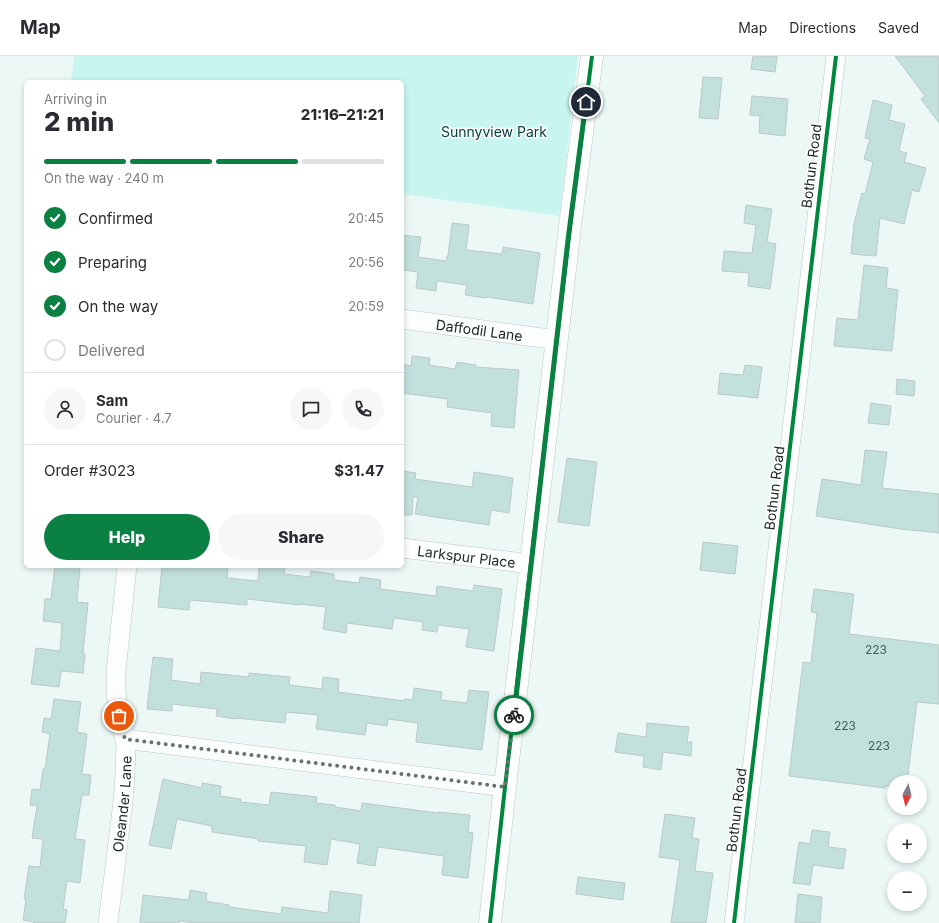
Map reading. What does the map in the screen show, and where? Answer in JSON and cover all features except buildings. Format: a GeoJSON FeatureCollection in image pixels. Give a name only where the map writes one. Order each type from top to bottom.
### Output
{"type":"FeatureCollection","features":[{"type":"Feature","properties":{"kind":"street"},"geometry":{"type":"LineString","coordinates":[[490,923],[571,218],[592,56]]}},
{"type":"Feature","properties":{"kind":"street","name":"Bothun Road"},"geometry":{"type":"LineString","coordinates":[[734,923],[836,56]]}},
{"type":"Feature","properties":{"kind":"street","name":"Daffodil Lane"},"geometry":{"type":"LineString","coordinates":[[404,319],[557,340]]}},
{"type":"Feature","properties":{"kind":"street","name":"Larkspur Place"},"geometry":{"type":"LineString","coordinates":[[404,548],[531,564]]}},
{"type":"Feature","properties":{"kind":"street","name":"Oleander Lane"},"geometry":{"type":"LineString","coordinates":[[108,923],[124,795],[126,764],[125,739],[118,709],[116,662],[127,568]]}},
{"type":"Feature","properties":{"kind":"street"},"geometry":{"type":"LineString","coordinates":[[125,739],[505,787]]}},
{"type":"Feature","properties":{"kind":"green space","name":"Sunnyview Park"},"geometry":{"type":"Polygon","coordinates":[[[74,56],[578,56],[560,216],[404,194],[404,80],[71,80],[74,56]]]}},
{"type":"Feature","properties":{"kind":"cycle path"},"geometry":{"type":"LineString","coordinates":[[490,923],[570,226],[592,56]]}},
{"type":"Feature","properties":{"kind":"cycle path"},"geometry":{"type":"LineString","coordinates":[[734,923],[836,56]]}},
{"type":"Feature","properties":{"kind":"way so far"},"geometry":{"type":"LineString","coordinates":[[119,716],[125,739],[505,787],[514,715]]}},
{"type":"Feature","properties":{"kind":"route"},"geometry":{"type":"LineString","coordinates":[[514,715],[568,240],[586,102]]}}]}
